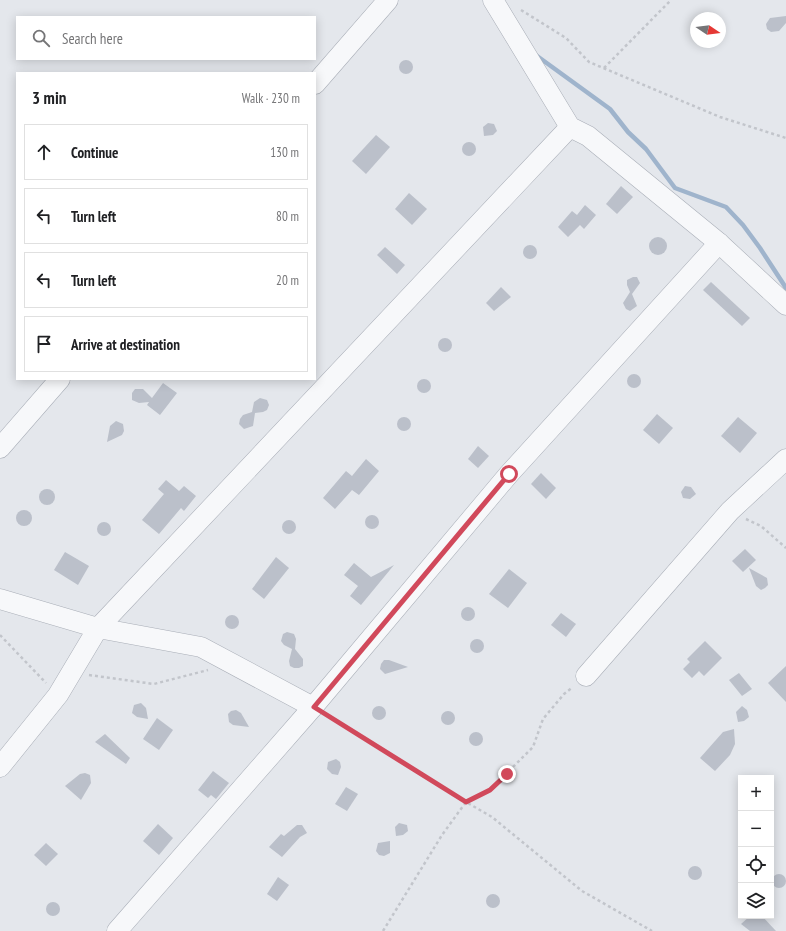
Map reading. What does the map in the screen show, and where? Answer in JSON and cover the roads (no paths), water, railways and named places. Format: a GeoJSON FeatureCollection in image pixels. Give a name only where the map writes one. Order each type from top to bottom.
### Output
{"type":"FeatureCollection","features":[{"type":"Feature","properties":{"kind":"street"},"geometry":{"type":"LineString","coordinates":[[316,83],[388,0]]}},
{"type":"Feature","properties":{"kind":"street"},"geometry":{"type":"LineString","coordinates":[[492,0],[570,127],[588,136],[718,243],[786,305]]}},
{"type":"Feature","properties":{"kind":"street"},"geometry":{"type":"LineString","coordinates":[[0,767],[58,695],[98,628],[570,127]]}},
{"type":"Feature","properties":{"kind":"street"},"geometry":{"type":"LineString","coordinates":[[117,931],[314,707],[509,474],[718,243]]}},
{"type":"Feature","properties":{"kind":"street"},"geometry":{"type":"LineString","coordinates":[[0,448],[59,380]]}},
{"type":"Feature","properties":{"kind":"street"},"geometry":{"type":"LineString","coordinates":[[586,676],[730,511],[786,459]]}},
{"type":"Feature","properties":{"kind":"street"},"geometry":{"type":"LineString","coordinates":[[0,599],[98,628],[201,647],[314,707]]}},
{"type":"Feature","properties":{"kind":"waterway"},"geometry":{"type":"LineString","coordinates":[[537,56],[610,109],[628,132],[646,149],[675,188],[726,207],[743,225],[786,288]]}}]}
